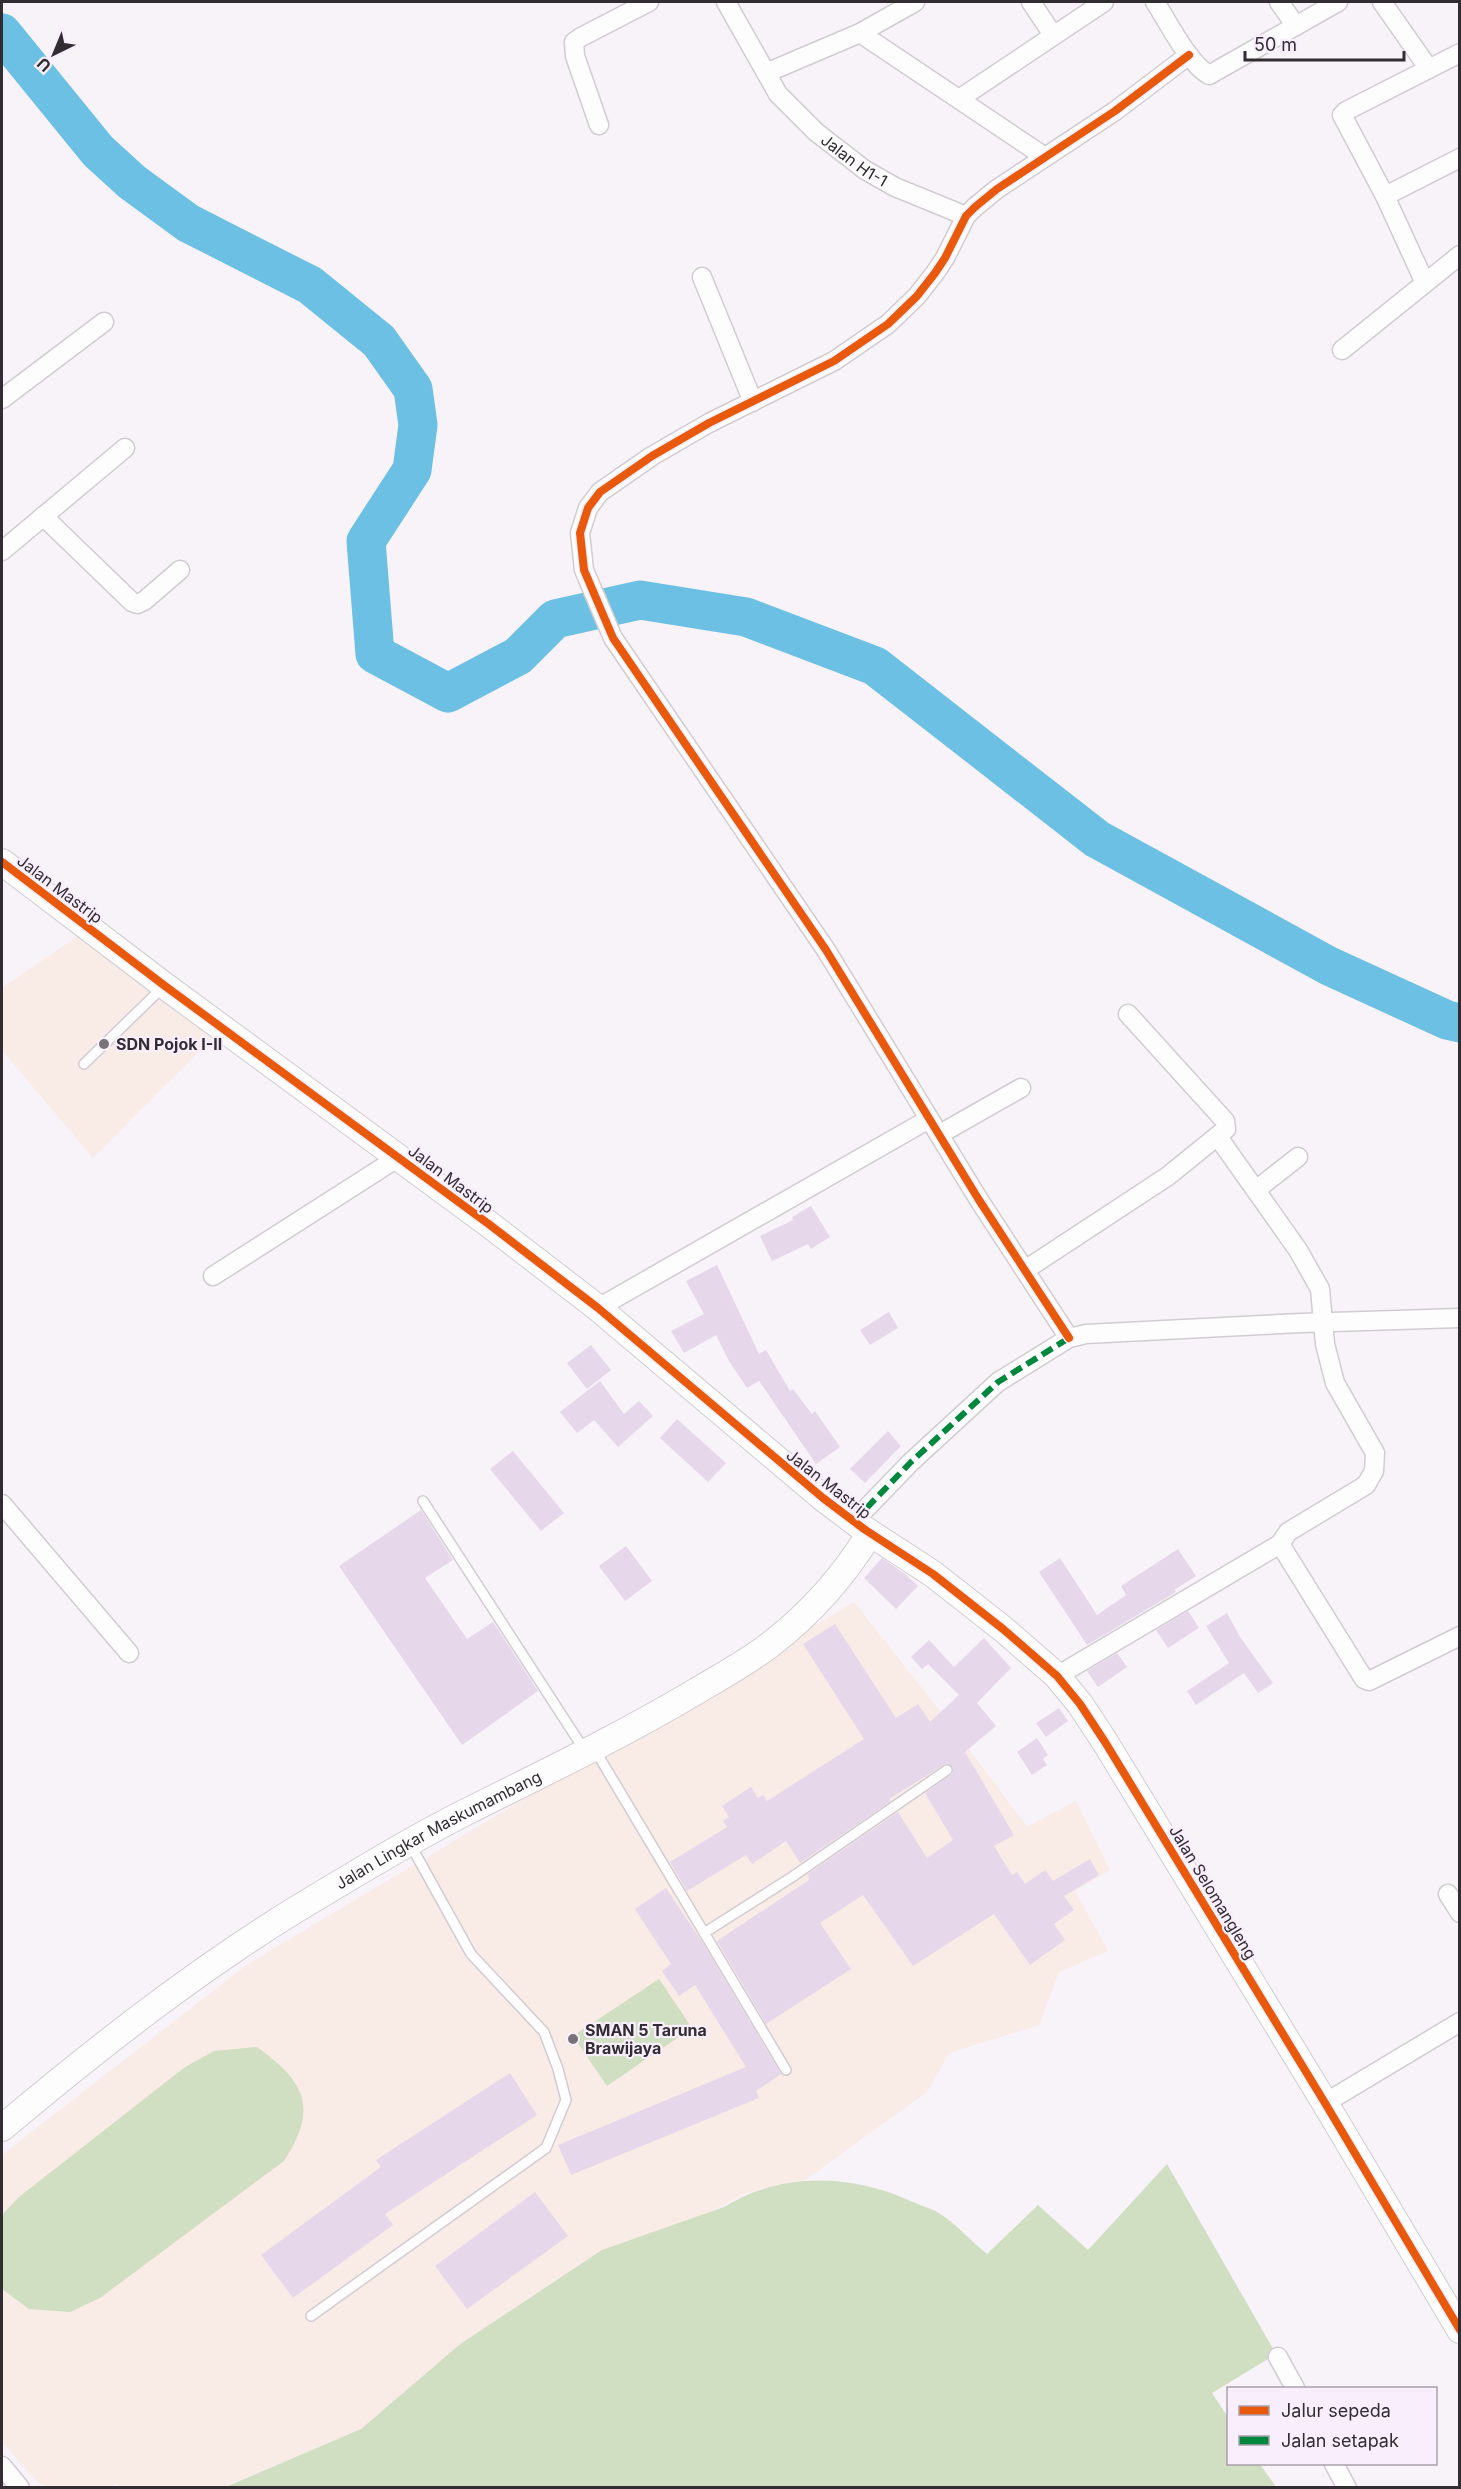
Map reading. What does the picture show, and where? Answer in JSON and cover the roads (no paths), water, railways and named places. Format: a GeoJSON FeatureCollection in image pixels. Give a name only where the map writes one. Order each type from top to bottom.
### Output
{"type":"FeatureCollection","features":[{"type":"Feature","properties":{"kind":"street"},"geometry":{"type":"LineString","coordinates":[[599,125],[574,56],[574,42],[649,2]]}},
{"type":"Feature","properties":{"kind":"street","name":"Jalan H1-1"},"geometry":{"type":"LineString","coordinates":[[726,2],[778,94],[816,132],[865,170],[895,187],[966,216]]}},
{"type":"Feature","properties":{"kind":"street"},"geometry":{"type":"LineString","coordinates":[[766,73],[860,33],[915,2]]}},
{"type":"Feature","properties":{"kind":"street"},"geometry":{"type":"LineString","coordinates":[[1031,2],[1053,35]]}},
{"type":"Feature","properties":{"kind":"street"},"geometry":{"type":"LineString","coordinates":[[959,99],[1104,2]]}},
{"type":"Feature","properties":{"kind":"street"},"geometry":{"type":"LineString","coordinates":[[1155,2],[1190,55],[1202,71],[1209,75],[1338,2]]}},
{"type":"Feature","properties":{"kind":"street"},"geometry":{"type":"LineString","coordinates":[[1279,2],[1296,26]]}},
{"type":"Feature","properties":{"kind":"street"},"geometry":{"type":"LineString","coordinates":[[1382,2],[1429,69]]}},
{"type":"Feature","properties":{"kind":"street"},"geometry":{"type":"LineString","coordinates":[[860,33],[1045,157]]}},
{"type":"Feature","properties":{"kind":"street"},"geometry":{"type":"LineString","coordinates":[[1425,283],[1385,196],[1342,115],[1460,53]]}},
{"type":"Feature","properties":{"kind":"street"},"geometry":{"type":"LineString","coordinates":[[1069,1338],[979,1200],[826,950],[613,638],[584,570],[580,533],[588,508],[600,492],[652,456],[834,361],[888,324],[917,296],[935,273],[966,216],[997,189],[1114,111],[1190,55]]}},
{"type":"Feature","properties":{"kind":"street"},"geometry":{"type":"LineString","coordinates":[[1385,196],[1460,158]]}},
{"type":"Feature","properties":{"kind":"street"},"geometry":{"type":"LineString","coordinates":[[1342,350],[1460,255]]}},
{"type":"Feature","properties":{"kind":"street"},"geometry":{"type":"LineString","coordinates":[[702,277],[753,402]]}},
{"type":"Feature","properties":{"kind":"street"},"geometry":{"type":"LineString","coordinates":[[2,399],[104,322]]}},
{"type":"Feature","properties":{"kind":"street"},"geometry":{"type":"LineString","coordinates":[[2,551],[125,448]]}},
{"type":"Feature","properties":{"kind":"street"},"geometry":{"type":"LineString","coordinates":[[43,516],[132,603],[137,604],[144,601],[180,570]]}},
{"type":"Feature","properties":{"kind":"street","name":"Jalan Mastrip"},"geometry":{"type":"LineString","coordinates":[[2,862],[598,1308],[777,1461],[862,1527]]}},
{"type":"Feature","properties":{"kind":"street"},"geometry":{"type":"LineString","coordinates":[[1025,1270],[1168,1176],[1226,1129],[1225,1121],[1128,1014]]}},
{"type":"Feature","properties":{"kind":"street"},"geometry":{"type":"LineString","coordinates":[[598,1308],[934,1127],[1021,1089]]}},
{"type":"Feature","properties":{"kind":"street"},"geometry":{"type":"LineString","coordinates":[[1056,1676],[1280,1544],[1288,1532],[1366,1485],[1374,1471],[1375,1453],[1335,1383],[1324,1331],[1320,1290],[1307,1265],[1257,1190],[1218,1137]]}},
{"type":"Feature","properties":{"kind":"street"},"geometry":{"type":"LineString","coordinates":[[213,1276],[399,1157]]}},
{"type":"Feature","properties":{"kind":"street"},"geometry":{"type":"LineString","coordinates":[[1257,1190],[1298,1157]]}},
{"type":"Feature","properties":{"kind":"street"},"geometry":{"type":"LineString","coordinates":[[862,1527],[911,1462],[998,1382],[1069,1338],[1086,1334],[1324,1331],[1460,1318]]}},
{"type":"Feature","properties":{"kind":"street"},"geometry":{"type":"LineString","coordinates":[[2,1504],[129,1653]]}},
{"type":"Feature","properties":{"kind":"street","name":"Jalan Selomangleng"},"geometry":{"type":"LineString","coordinates":[[862,1527],[933,1574],[1003,1629],[1056,1676],[1080,1704],[1325,2103],[1460,2330]]}},
{"type":"Feature","properties":{"kind":"street","name":"Jalan Lingkar Maskumambang"},"geometry":{"type":"LineString","coordinates":[[2,2128],[155,2006],[240,1944],[464,1813],[672,1706],[770,1645],[825,1594],[845,1571],[862,1527]]}},
{"type":"Feature","properties":{"kind":"street"},"geometry":{"type":"LineString","coordinates":[[1280,1544],[1364,1679],[1369,1681],[1460,1636]]}},
{"type":"Feature","properties":{"kind":"street"},"geometry":{"type":"LineString","coordinates":[[1448,1894],[1460,1913]]}},
{"type":"Feature","properties":{"kind":"street"},"geometry":{"type":"LineString","coordinates":[[1325,2103],[1460,2022]]}},
{"type":"Feature","properties":{"kind":"street"},"geometry":{"type":"LineString","coordinates":[[1278,2357],[1293,2387]]}},
{"type":"Feature","properties":{"kind":"street"},"geometry":{"type":"LineString","coordinates":[[1335,2465],[1347,2487]]}},
{"type":"Feature","properties":{"kind":"street"},"geometry":{"type":"LineString","coordinates":[[2,2466],[20,2487]]}},
{"type":"Feature","properties":{"kind":"lane"},"geometry":{"type":"LineString","coordinates":[[84,1064],[165,986]]}},
{"type":"Feature","properties":{"kind":"lane"},"geometry":{"type":"LineString","coordinates":[[423,1501],[590,1750],[786,2070]]}},
{"type":"Feature","properties":{"kind":"lane"},"geometry":{"type":"LineString","coordinates":[[704,1933],[802,1871],[947,1770]]}},
{"type":"Feature","properties":{"kind":"lane"},"geometry":{"type":"LineString","coordinates":[[311,2316],[546,2148],[566,2100],[558,2069],[544,2032],[471,1954],[410,1844]]}},
{"type":"Feature","properties":{"kind":"waterway"},"geometry":{"type":"LineString","coordinates":[[2,33],[98,151],[132,182],[188,223],[310,285],[379,341],[413,389],[418,425],[412,470],[366,541],[375,654],[448,693],[518,656],[555,619],[640,600],[746,617],[875,666],[1097,839],[1329,966],[1447,1020],[1460,1023]]}},
{"type":"Feature","properties":{"kind":"place","name":"SDN Pojok I-II"},"geometry":{"type":"Point","coordinates":[104,1044]}},
{"type":"Feature","properties":{"kind":"place","name":"SMAN 5 Taruna Brawijaya"},"geometry":{"type":"Point","coordinates":[573,2039]}}]}
